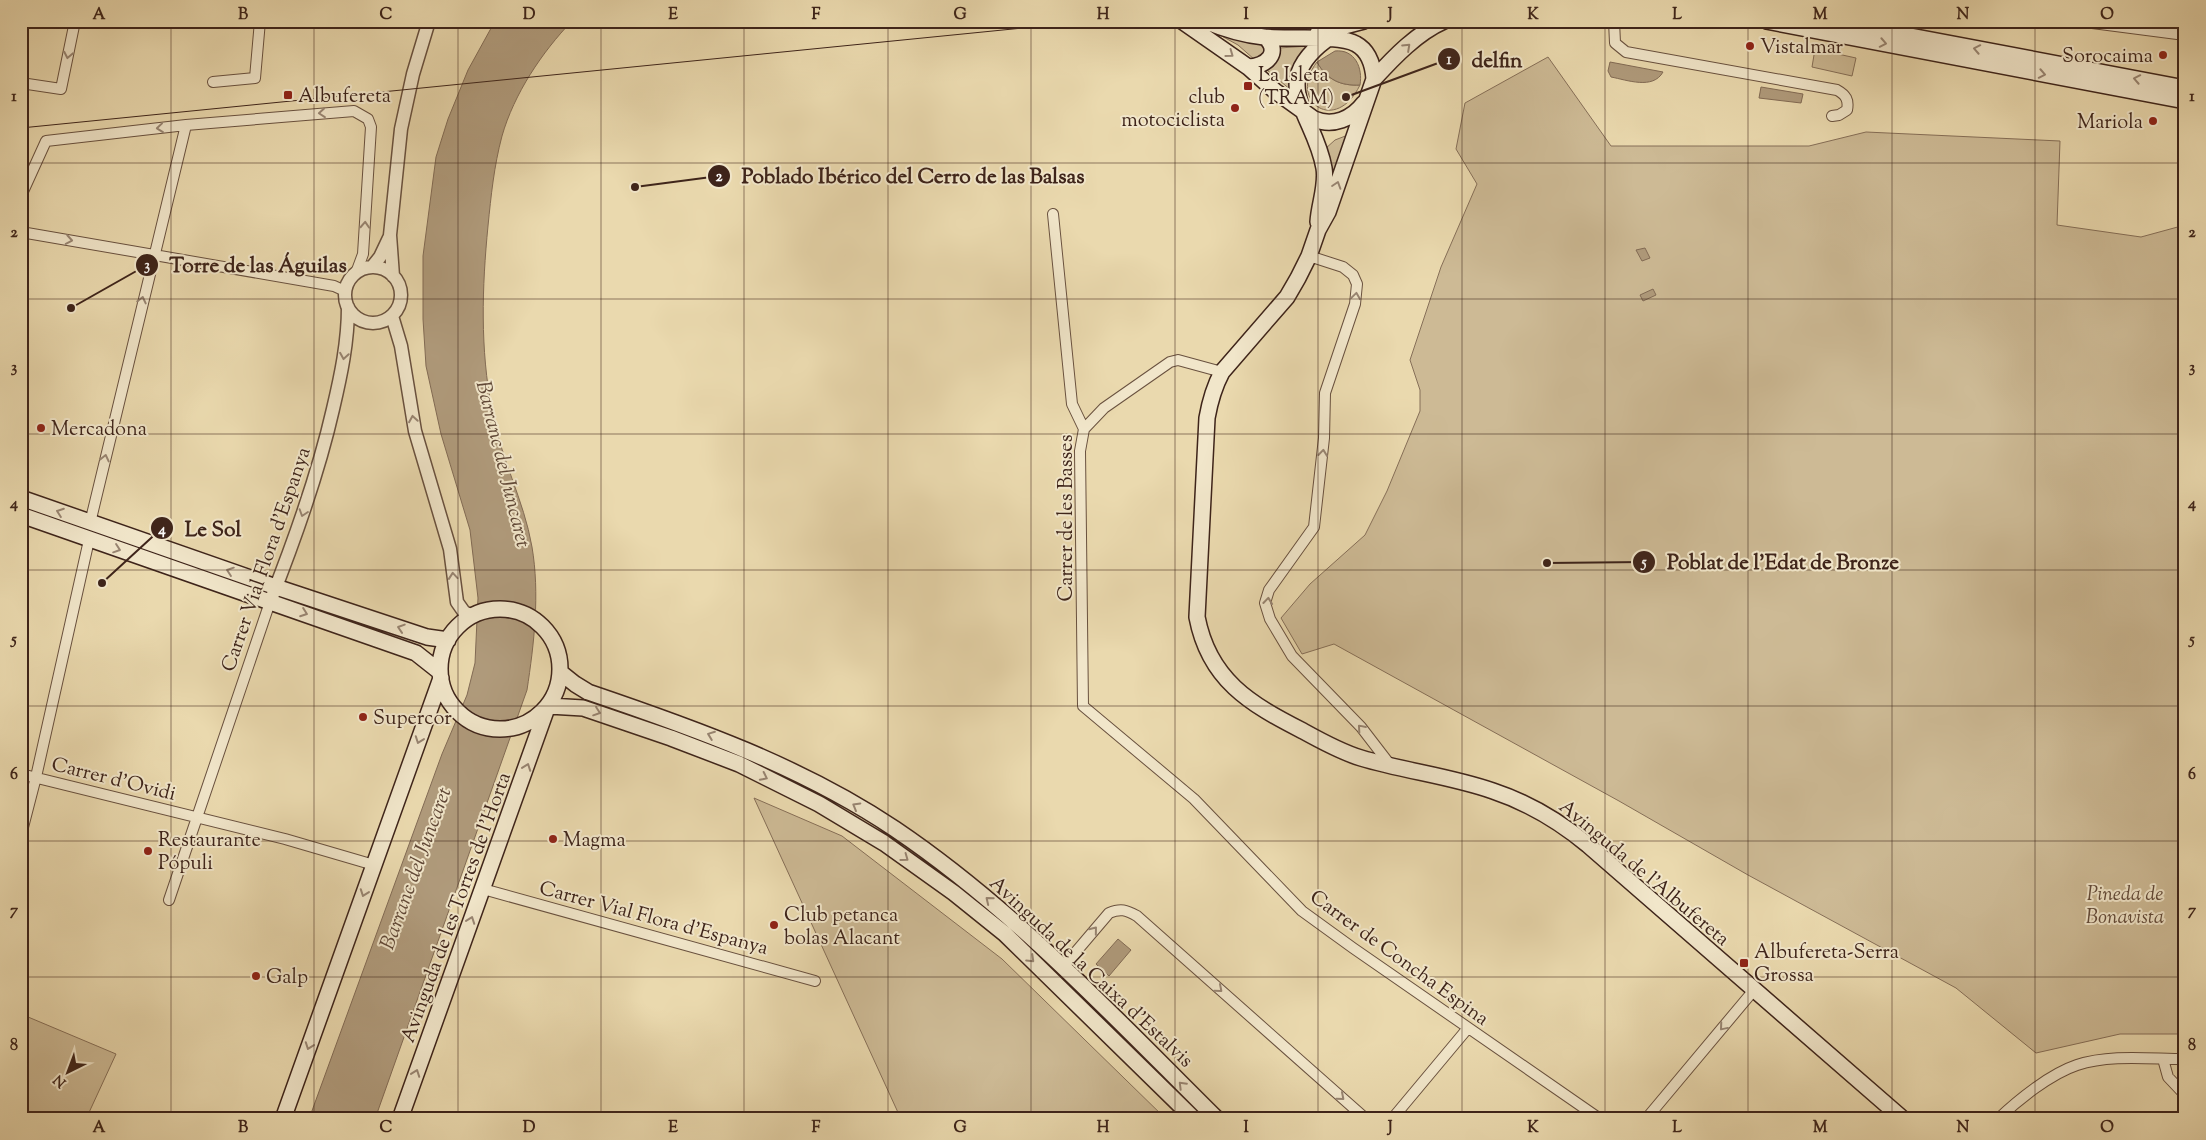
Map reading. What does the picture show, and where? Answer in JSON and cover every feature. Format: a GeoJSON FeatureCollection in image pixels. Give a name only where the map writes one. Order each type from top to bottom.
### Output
{"type":"FeatureCollection","features":[{"type":"Feature","properties":{"kind":"main road"},"geometry":{"type":"LineString","coordinates":[[1182,21],[1248,67],[1275,91],[1303,111]]}},
{"type":"Feature","properties":{"kind":"main road"},"geometry":{"type":"LineString","coordinates":[[1205,21],[1227,29],[1264,37],[1346,39],[1363,48],[1373,66],[1374,80]]}},
{"type":"Feature","properties":{"kind":"main road"},"geometry":{"type":"LineString","coordinates":[[1374,80],[1416,38],[1444,21]]}},
{"type":"Feature","properties":{"kind":"main road"},"geometry":{"type":"LineString","coordinates":[[1766,21],[1849,27],[2185,88]]}},
{"type":"Feature","properties":{"kind":"main road"},"geometry":{"type":"LineString","coordinates":[[1831,21],[1849,27],[2185,101]]}},
{"type":"Feature","properties":{"kind":"main road"},"geometry":{"type":"LineString","coordinates":[[1297,38],[1361,22]]}},
{"type":"Feature","properties":{"kind":"main road"},"geometry":{"type":"LineString","coordinates":[[1303,111],[1298,98],[1299,70],[1306,57],[1329,39],[1361,22]]}},
{"type":"Feature","properties":{"kind":"main road"},"geometry":{"type":"LineString","coordinates":[[1248,67],[1257,67],[1265,63],[1270,57],[1272,47],[1270,42],[1264,37]]}},
{"type":"Feature","properties":{"kind":"main road","name":"Avinguda de l'Albufereta"},"geometry":{"type":"LineString","coordinates":[[1374,80],[1328,212],[1318,230],[1309,256],[1287,297],[1222,372],[1215,385],[1207,418],[1198,589],[1198,617],[1201,638],[1218,670],[1230,685],[1262,709],[1330,745],[1358,758],[1492,791],[1522,802],[1554,818],[1588,845],[1903,1119]]}},
{"type":"Feature","properties":{"kind":"main road"},"geometry":{"type":"LineString","coordinates":[[1275,91],[1298,117],[1318,146]]}},
{"type":"Feature","properties":{"kind":"main road","name":"Avinguda de l'Albufereta"},"geometry":{"type":"LineString","coordinates":[[1303,111],[1321,122],[1334,122],[1344,120],[1354,114],[1367,100]]}},
{"type":"Feature","properties":{"kind":"main road","name":"Avinguda de l'Albufereta"},"geometry":{"type":"LineString","coordinates":[[1303,111],[1318,146],[1324,171],[1323,190],[1318,210],[1318,230]]}},
{"type":"Feature","properties":{"kind":"main road"},"geometry":{"type":"LineString","coordinates":[[21,498],[276,587],[427,637],[448,640]]}},
{"type":"Feature","properties":{"kind":"main road"},"geometry":{"type":"LineString","coordinates":[[21,515],[416,653],[441,675]]}},
{"type":"Feature","properties":{"kind":"main road"},"geometry":{"type":"LineString","coordinates":[[508,610],[532,619],[544,628],[550,636],[558,653],[560,672],[557,690],[548,707],[526,724],[506,729],[482,727],[465,718],[454,707],[445,692],[441,675],[441,660],[448,640],[454,631],[473,616],[484,612],[508,610]]}},
{"type":"Feature","properties":{"kind":"main road","name":"Avinguda de la Caixa d'Estalvis"},"geometry":{"type":"LineString","coordinates":[[560,672],[588,692],[679,722],[746,749],[821,786],[894,828],[965,880],[1015,922],[1217,1119]]}},
{"type":"Feature","properties":{"kind":"main road"},"geometry":{"type":"LineString","coordinates":[[283,1119],[441,675]]}},
{"type":"Feature","properties":{"kind":"main road","name":"Avinguda de la Caixa d'Estalvis"},"geometry":{"type":"LineString","coordinates":[[548,707],[583,708],[739,764],[819,804],[884,842],[954,893],[1005,934],[1194,1119]]}},
{"type":"Feature","properties":{"kind":"main road","name":"Avinguda de les Torres de l'Horta"},"geometry":{"type":"LineString","coordinates":[[400,1119],[548,707]]}},
{"type":"Feature","properties":{"kind":"street"},"geometry":{"type":"LineString","coordinates":[[21,83],[61,89],[75,21]]}},
{"type":"Feature","properties":{"kind":"street"},"geometry":{"type":"LineString","coordinates":[[213,82],[255,78],[260,21]]}},
{"type":"Feature","properties":{"kind":"street"},"geometry":{"type":"LineString","coordinates":[[393,276],[390,235],[401,129],[413,74],[429,21]]}},
{"type":"Feature","properties":{"kind":"street"},"geometry":{"type":"LineString","coordinates":[[1614,21],[1615,43],[1626,52],[1837,90],[1845,94],[1848,102],[1847,110],[1839,115],[1832,116]]}},
{"type":"Feature","properties":{"kind":"street"},"geometry":{"type":"LineString","coordinates":[[2077,21],[2185,35]]}},
{"type":"Feature","properties":{"kind":"street"},"geometry":{"type":"LineString","coordinates":[[21,196],[46,141],[354,110],[368,119],[371,127],[364,254],[356,273],[351,278],[345,291],[348,307],[361,320],[379,323],[392,316],[399,306],[401,298],[398,283],[393,276],[387,271],[372,267]]}},
{"type":"Feature","properties":{"kind":"street"},"geometry":{"type":"LineString","coordinates":[[90,523],[153,254],[186,126]]}},
{"type":"Feature","properties":{"kind":"street","name":"Carrer de les Basses"},"geometry":{"type":"LineString","coordinates":[[1053,214],[1072,404],[1084,428],[1080,451],[1083,706]]}},
{"type":"Feature","properties":{"kind":"street"},"geometry":{"type":"LineString","coordinates":[[21,232],[334,286],[345,291]]}},
{"type":"Feature","properties":{"kind":"street"},"geometry":{"type":"LineString","coordinates":[[356,273],[372,267],[380,257],[390,235]]}},
{"type":"Feature","properties":{"kind":"street"},"geometry":{"type":"LineString","coordinates":[[1309,256],[1343,268],[1353,275],[1357,284],[1354,304],[1325,393],[1324,438],[1314,527],[1269,590],[1265,603],[1270,619],[1292,656],[1361,727],[1391,767]]}},
{"type":"Feature","properties":{"kind":"street","name":"Carrer Vial Flora d'Espanya"},"geometry":{"type":"LineString","coordinates":[[170,900],[270,602],[298,527],[326,438],[345,357],[348,307]]}},
{"type":"Feature","properties":{"kind":"street"},"geometry":{"type":"LineString","coordinates":[[392,316],[401,346],[415,431],[450,549],[457,602],[464,612],[473,616]]}},
{"type":"Feature","properties":{"kind":"street"},"geometry":{"type":"LineString","coordinates":[[1084,428],[1104,408],[1170,362],[1178,360],[1222,372]]}},
{"type":"Feature","properties":{"kind":"street"},"geometry":{"type":"LineString","coordinates":[[21,835],[36,777],[89,540]]}},
{"type":"Feature","properties":{"kind":"street","name":"Carrer de Concha Espina"},"geometry":{"type":"LineString","coordinates":[[1083,706],[1194,799],[1302,911],[1352,948],[1600,1119]]}},
{"type":"Feature","properties":{"kind":"street","name":"Carrer d'Ovidi"},"geometry":{"type":"LineString","coordinates":[[21,774],[198,818]]}},
{"type":"Feature","properties":{"kind":"street"},"geometry":{"type":"LineString","coordinates":[[198,818],[285,839],[374,865]]}},
{"type":"Feature","properties":{"kind":"street","name":"Carrer Vial Flora d'Espanya"},"geometry":{"type":"LineString","coordinates":[[482,889],[815,980]]}},
{"type":"Feature","properties":{"kind":"street"},"geometry":{"type":"LineString","coordinates":[[1063,967],[1102,919],[1117,910],[1126,910],[1136,916],[1366,1119]]}},
{"type":"Feature","properties":{"kind":"street"},"geometry":{"type":"LineString","coordinates":[[1646,1119],[1754,990]]}},
{"type":"Feature","properties":{"kind":"street"},"geometry":{"type":"LineString","coordinates":[[1392,1119],[1468,1028]]}},
{"type":"Feature","properties":{"kind":"street"},"geometry":{"type":"LineString","coordinates":[[1998,1119],[2018,1099],[2077,1065],[2108,1059],[2185,1059]]}},
{"type":"Feature","properties":{"kind":"street"},"geometry":{"type":"LineString","coordinates":[[2163,1059],[2168,1077],[2185,1095]]}},
{"type":"Feature","properties":{"kind":"street"},"geometry":{"type":"LineString","coordinates":[[2007,1119],[2040,1086]]}},
{"type":"Feature","properties":{"kind":"green space"},"geometry":{"type":"Polygon","coordinates":[[[1218,34],[1261,45],[1266,51],[1265,55],[1255,60],[1238,45],[1218,34]]]}},
{"type":"Feature","properties":{"kind":"green space"},"geometry":{"type":"Polygon","coordinates":[[[1309,46],[1292,91],[1267,70],[1279,48],[1309,46]]]}},
{"type":"Feature","properties":{"kind":"green space"},"geometry":{"type":"Polygon","coordinates":[[[1815,49],[1856,58],[1852,76],[1812,67],[1815,49]]]}},
{"type":"Feature","properties":{"kind":"green space","name":"Pineda de Bonavista"},"geometry":{"type":"Polygon","coordinates":[[[1548,57],[1611,146],[1809,146],[1866,132],[2060,141],[2057,225],[2141,237],[2185,225],[2185,1034],[2120,1034],[2036,1053],[1956,988],[1748,875],[1619,801],[1334,644],[1302,654],[1281,618],[1310,584],[1365,535],[1387,491],[1420,411],[1420,390],[1410,360],[1441,267],[1477,184],[1456,149],[1465,103],[1548,57]]]}},
{"type":"Feature","properties":{"kind":"green space"},"geometry":{"type":"Polygon","coordinates":[[[1317,62],[1325,73],[1335,81],[1360,85],[1350,100],[1339,108],[1327,110],[1318,107],[1311,99],[1308,89],[1309,76],[1317,62]]]}},
{"type":"Feature","properties":{"kind":"green space"},"geometry":{"type":"Polygon","coordinates":[[[1348,135],[1333,178],[1329,178],[1325,149],[1335,140],[1348,135]]]}},
{"type":"Feature","properties":{"kind":"green space"},"geometry":{"type":"Polygon","coordinates":[[[754,798],[842,836],[1002,959],[1166,1119],[901,1119],[754,798]]]}},
{"type":"Feature","properties":{"kind":"green space"},"geometry":{"type":"Polygon","coordinates":[[[21,1014],[116,1054],[86,1119],[21,1119],[21,1014]]]}},
{"type":"Feature","properties":{"kind":"water","name":"Barranc del Juncaret"},"geometry":{"type":"Polygon","coordinates":[[[495,21],[572,21],[550,46],[530,74],[507,120],[499,147],[493,181],[484,272],[483,318],[488,387],[500,445],[524,512],[532,547],[536,583],[532,655],[527,690],[375,1119],[309,1119],[442,754],[467,695],[475,663],[478,598],[470,530],[441,434],[426,366],[423,319],[423,256],[436,157],[448,119],[468,70],[495,21]]]}},
{"type":"Feature","properties":{"kind":"water"},"geometry":{"type":"Polygon","coordinates":[[[1335,51],[1348,53],[1356,61],[1360,72],[1360,85],[1335,81],[1321,68],[1317,62],[1335,51]]]}},
{"type":"Feature","properties":{"kind":"water"},"geometry":{"type":"Polygon","coordinates":[[[1610,62],[1663,72],[1659,78],[1653,81],[1632,81],[1611,77],[1608,71],[1610,62]]]}},
{"type":"Feature","properties":{"kind":"water"},"geometry":{"type":"Polygon","coordinates":[[[1761,87],[1803,94],[1801,103],[1759,98],[1761,87]]]}},
{"type":"Feature","properties":{"kind":"water"},"geometry":{"type":"Polygon","coordinates":[[[1645,248],[1650,258],[1642,261],[1636,250],[1645,248]]]}},
{"type":"Feature","properties":{"kind":"water"},"geometry":{"type":"Polygon","coordinates":[[[1653,289],[1656,295],[1643,301],[1640,295],[1653,289]]]}},
{"type":"Feature","properties":{"kind":"water"},"geometry":{"type":"Polygon","coordinates":[[[1118,939],[1131,950],[1109,976],[1096,964],[1118,939]]]}},
{"type":"Feature","properties":{"kind":"tram line"},"geometry":{"type":"LineString","coordinates":[[21,128],[1093,21]]}},
{"type":"Feature","properties":{"kind":"place","name":"Vistalmar"},"geometry":{"type":"Point","coordinates":[1750,46]}},
{"type":"Feature","properties":{"kind":"place","name":"Sorocaima"},"geometry":{"type":"Point","coordinates":[2163,55]}},
{"type":"Feature","properties":{"kind":"place","name":"La Isleta (TRAM)"},"geometry":{"type":"Point","coordinates":[1248,86]}},
{"type":"Feature","properties":{"kind":"place","name":"Albufereta"},"geometry":{"type":"Point","coordinates":[288,95]}},
{"type":"Feature","properties":{"kind":"place","name":"delfin"},"geometry":{"type":"Point","coordinates":[1346,97]}},
{"type":"Feature","properties":{"kind":"place","name":"club motociclista"},"geometry":{"type":"Point","coordinates":[1235,108]}},
{"type":"Feature","properties":{"kind":"place","name":"Mariola"},"geometry":{"type":"Point","coordinates":[2153,121]}},
{"type":"Feature","properties":{"kind":"place","name":"Poblado Ibérico del Cerro de las Balsas"},"geometry":{"type":"Point","coordinates":[635,187]}},
{"type":"Feature","properties":{"kind":"place","name":"Torre de las Águilas"},"geometry":{"type":"Point","coordinates":[71,308]}},
{"type":"Feature","properties":{"kind":"place","name":"Mercadona"},"geometry":{"type":"Point","coordinates":[41,428]}},
{"type":"Feature","properties":{"kind":"place","name":"Poblat de l'Edat de Bronze"},"geometry":{"type":"Point","coordinates":[1547,563]}},
{"type":"Feature","properties":{"kind":"place","name":"Le Sol"},"geometry":{"type":"Point","coordinates":[102,583]}},
{"type":"Feature","properties":{"kind":"place","name":"Supercor"},"geometry":{"type":"Point","coordinates":[363,717]}},
{"type":"Feature","properties":{"kind":"place","name":"Magma"},"geometry":{"type":"Point","coordinates":[553,839]}},
{"type":"Feature","properties":{"kind":"place","name":"Restaurante Pópuli"},"geometry":{"type":"Point","coordinates":[148,851]}},
{"type":"Feature","properties":{"kind":"place","name":"Club petanca bolas Alacant"},"geometry":{"type":"Point","coordinates":[774,925]}},
{"type":"Feature","properties":{"kind":"place","name":"Albufereta-Serra Grossa"},"geometry":{"type":"Point","coordinates":[1744,963]}},
{"type":"Feature","properties":{"kind":"place","name":"Galp"},"geometry":{"type":"Point","coordinates":[256,976]}}]}
